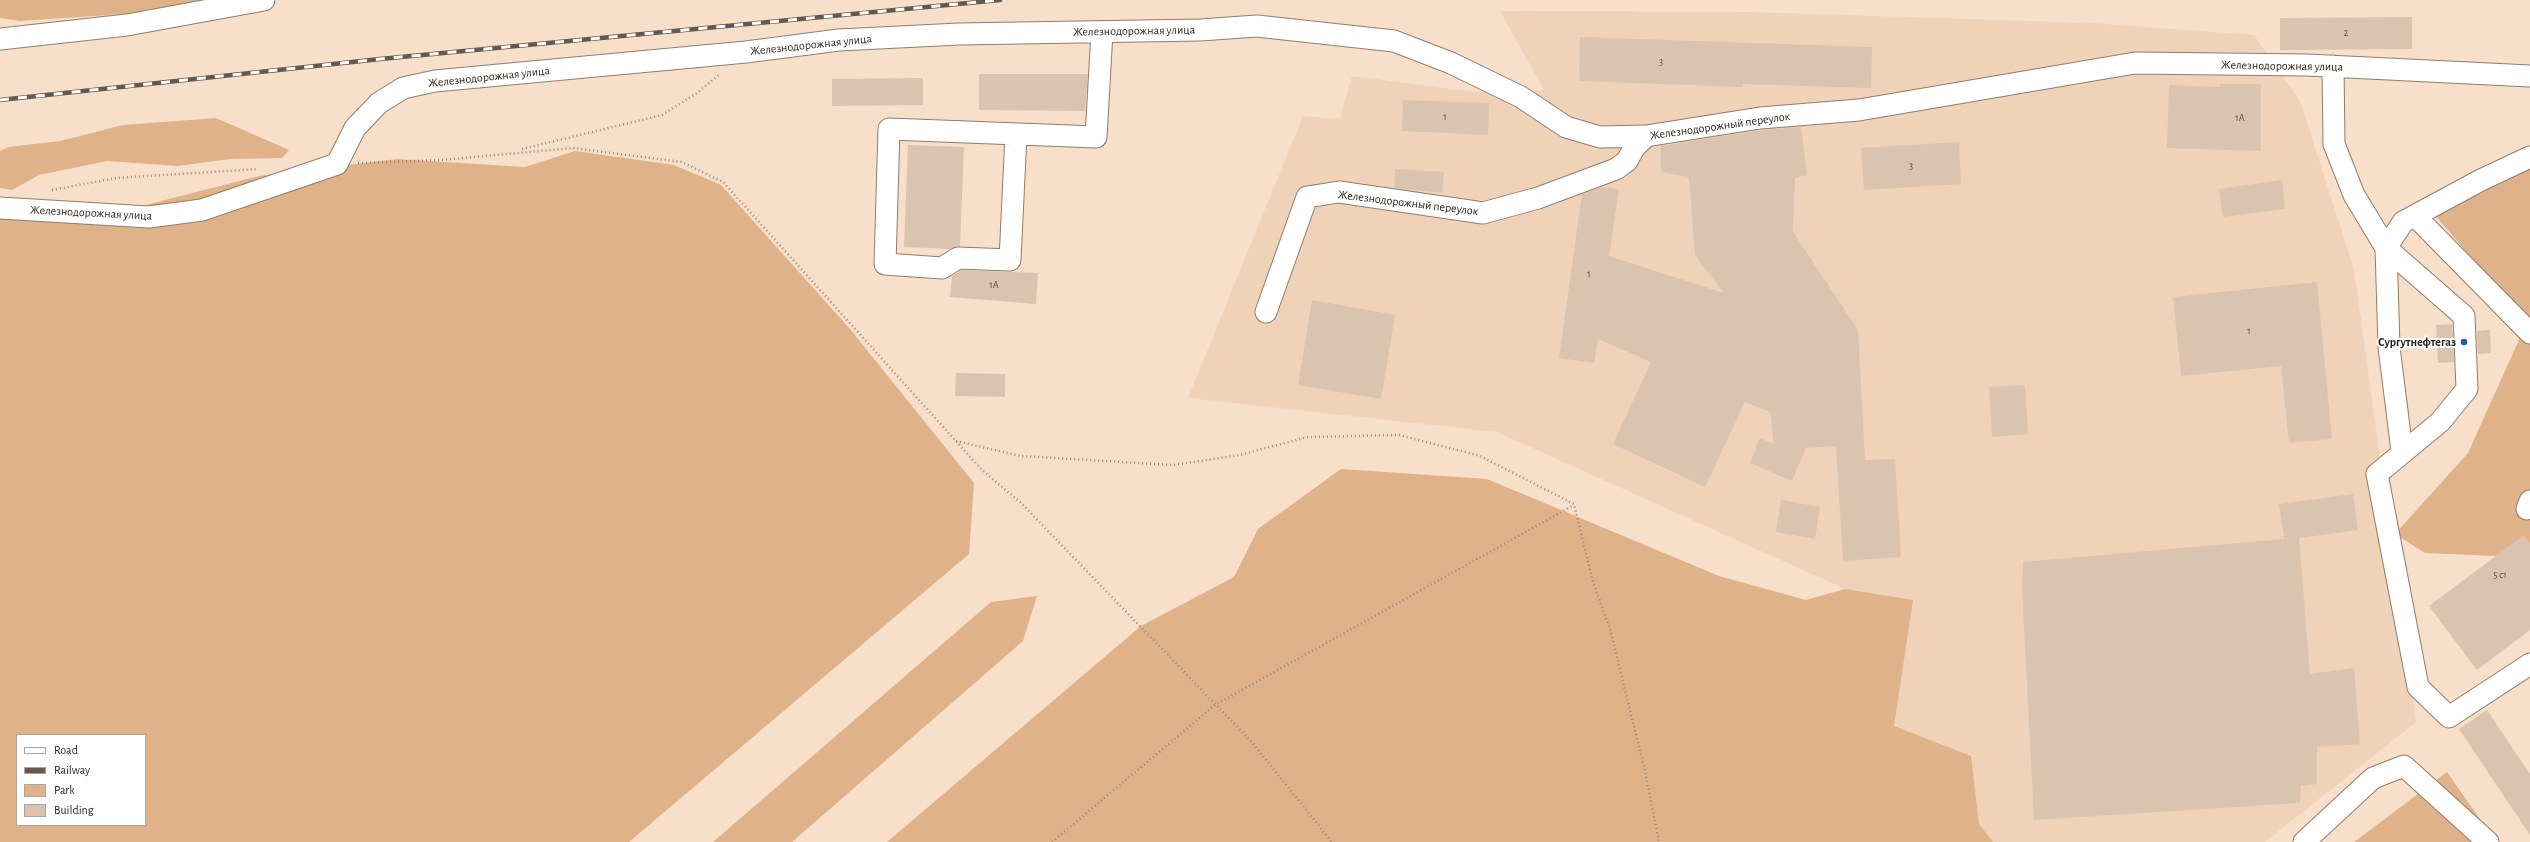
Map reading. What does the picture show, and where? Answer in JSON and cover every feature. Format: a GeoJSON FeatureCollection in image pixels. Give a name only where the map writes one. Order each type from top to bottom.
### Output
{"type":"FeatureCollection","features":[{"type":"Feature","properties":{"kind":"street"},"geometry":{"type":"LineString","coordinates":[[0,39],[127,25],[264,0]]}},
{"type":"Feature","properties":{"kind":"street","name":"Железнодорожная улица"},"geometry":{"type":"LineString","coordinates":[[0,208],[149,217],[202,210],[337,164],[355,128],[379,103],[403,88],[435,81],[746,52],[839,40],[959,34],[1102,32],[1257,26],[1394,41],[1451,63],[1521,97],[1566,127],[1600,137],[1646,136]]}},
{"type":"Feature","properties":{"kind":"street"},"geometry":{"type":"LineString","coordinates":[[1016,135],[1010,260],[958,258],[942,268],[885,264],[889,129],[1096,137],[1102,32]]}},
{"type":"Feature","properties":{"kind":"street","name":"Железнодорожная улица"},"geometry":{"type":"LineString","coordinates":[[2036,81],[2135,63],[2333,66],[2530,76]]}},
{"type":"Feature","properties":{"kind":"street"},"geometry":{"type":"LineString","coordinates":[[2333,66],[2334,144],[2354,195],[2386,248],[2464,316],[2467,389],[2440,422],[2402,451],[2376,474],[2418,687],[2449,717],[2530,664]]}},
{"type":"Feature","properties":{"kind":"street","name":"Железнодорожный переулок"},"geometry":{"type":"LineString","coordinates":[[1266,312],[1307,197],[1339,192],[1483,213],[1538,198],[1616,169],[1627,161],[1634,148],[1646,136],[1760,118],[1859,110],[2036,81]]}},
{"type":"Feature","properties":{"kind":"street"},"geometry":{"type":"LineString","coordinates":[[2402,451],[2389,347],[2386,248],[2404,222],[2481,180],[2530,157]]}},
{"type":"Feature","properties":{"kind":"street"},"geometry":{"type":"LineString","coordinates":[[2415,216],[2530,333]]}},
{"type":"Feature","properties":{"kind":"street"},"geometry":{"type":"LineString","coordinates":[[2304,842],[2373,778],[2404,766],[2488,842]]}},
{"type":"Feature","properties":{"kind":"path"},"geometry":{"type":"LineString","coordinates":[[490,156],[597,132],[662,115],[697,93],[746,52]]}},
{"type":"Feature","properties":{"kind":"path"},"geometry":{"type":"LineString","coordinates":[[337,164],[490,156],[522,151],[574,148],[682,162],[724,182],[981,469],[1021,503],[1250,740],[1332,842]]}},
{"type":"Feature","properties":{"kind":"path"},"geometry":{"type":"LineString","coordinates":[[51,191],[116,178],[260,169]]}},
{"type":"Feature","properties":{"kind":"path"},"geometry":{"type":"LineString","coordinates":[[955,441],[1021,456],[1173,465],[1240,455],[1308,437],[1399,435],[1480,456],[1574,504],[1593,582],[1610,629],[1644,771],[1659,842]]}},
{"type":"Feature","properties":{"kind":"path"},"geometry":{"type":"LineString","coordinates":[[1052,842],[1215,705],[1574,504]]}},
{"type":"Feature","properties":{"kind":"shaded area"},"geometry":{"type":"Polygon","coordinates":[[[1500,11],[1751,12],[2091,23],[2254,35],[2300,101],[2354,269],[2416,722],[2265,842],[1951,842],[1924,799],[1845,589],[1497,432],[1188,398],[1303,116],[1340,119],[1352,76],[1475,92],[1544,90],[1500,11]]]}},
{"type":"Feature","properties":{"kind":"green space"},"geometry":{"type":"Polygon","coordinates":[[[0,0],[268,0],[167,11],[20,21],[0,18],[0,0]]]}},
{"type":"Feature","properties":{"kind":"green space"},"geometry":{"type":"Polygon","coordinates":[[[216,118],[289,150],[282,158],[231,159],[178,166],[107,161],[39,175],[12,190],[0,188],[0,151],[9,147],[60,141],[123,125],[216,118]]]}},
{"type":"Feature","properties":{"kind":"green space"},"geometry":{"type":"Polygon","coordinates":[[[575,151],[674,165],[721,185],[850,329],[974,483],[969,554],[629,842],[0,842],[0,208],[134,208],[259,176],[397,159],[525,167],[575,151]]]}},
{"type":"Feature","properties":{"kind":"green space"},"geometry":{"type":"Polygon","coordinates":[[[2530,161],[2530,566],[2497,556],[2425,553],[2395,534],[2468,453],[2527,322],[2433,213],[2530,161]]]}},
{"type":"Feature","properties":{"kind":"green space"},"geometry":{"type":"Polygon","coordinates":[[[1341,469],[1487,479],[1719,576],[1806,600],[1845,589],[1913,600],[1894,726],[1971,756],[1979,824],[1993,842],[887,842],[1141,626],[1234,577],[1258,529],[1341,469]]]}},
{"type":"Feature","properties":{"kind":"green space"},"geometry":{"type":"Polygon","coordinates":[[[1037,596],[1023,641],[792,842],[713,842],[991,602],[1037,596]]]}},
{"type":"Feature","properties":{"kind":"green space"},"geometry":{"type":"Polygon","coordinates":[[[2447,772],[2496,842],[2354,842],[2447,772]]]}},
{"type":"Feature","properties":{"kind":"building"},"geometry":{"type":"Polygon","coordinates":[[[2412,17],[2412,49],[2280,50],[2280,18],[2412,17]]]}},
{"type":"Feature","properties":{"kind":"building"},"geometry":{"type":"Polygon","coordinates":[[[1580,37],[1872,47],[1871,88],[1743,84],[1743,87],[1579,81],[1580,37]]]}},
{"type":"Feature","properties":{"kind":"building"},"geometry":{"type":"Polygon","coordinates":[[[979,74],[1088,74],[1085,111],[979,110],[979,74]]]}},
{"type":"Feature","properties":{"kind":"building"},"geometry":{"type":"Polygon","coordinates":[[[923,78],[923,105],[832,106],[832,79],[923,78]]]}},
{"type":"Feature","properties":{"kind":"building"},"geometry":{"type":"Polygon","coordinates":[[[2220,84],[2261,84],[2261,151],[2167,148],[2169,85],[2220,87],[2220,84]]]}},
{"type":"Feature","properties":{"kind":"building"},"geometry":{"type":"Polygon","coordinates":[[[1403,100],[1489,103],[1488,135],[1402,131],[1403,100]]]}},
{"type":"Feature","properties":{"kind":"building"},"geometry":{"type":"Polygon","coordinates":[[[1801,127],[1807,175],[1795,178],[1793,232],[1858,330],[1865,460],[1895,459],[1901,557],[1843,561],[1836,446],[1806,448],[1792,481],[1750,463],[1760,438],[1774,444],[1770,412],[1745,402],[1705,487],[1613,444],[1651,362],[1598,339],[1594,363],[1559,358],[1582,194],[1602,187],[1619,189],[1609,256],[1724,293],[1695,255],[1689,177],[1661,172],[1661,146],[1761,130],[1801,127]]]}},
{"type":"Feature","properties":{"kind":"building"},"geometry":{"type":"Polygon","coordinates":[[[1959,142],[1961,184],[1864,190],[1861,148],[1959,142]]]}},
{"type":"Feature","properties":{"kind":"building"},"geometry":{"type":"Polygon","coordinates":[[[908,145],[964,147],[960,246],[950,249],[904,247],[908,145]]]}},
{"type":"Feature","properties":{"kind":"building"},"geometry":{"type":"Polygon","coordinates":[[[1395,169],[1444,172],[1442,193],[1394,188],[1395,169]]]}},
{"type":"Feature","properties":{"kind":"building"},"geometry":{"type":"Polygon","coordinates":[[[2282,180],[2285,209],[2223,217],[2219,189],[2282,180]]]}},
{"type":"Feature","properties":{"kind":"building"},"geometry":{"type":"Polygon","coordinates":[[[961,270],[1038,273],[1036,304],[950,297],[952,276],[961,270]]]}},
{"type":"Feature","properties":{"kind":"building"},"geometry":{"type":"Polygon","coordinates":[[[2317,282],[2332,439],[2289,443],[2281,366],[2181,376],[2173,297],[2317,282]]]}},
{"type":"Feature","properties":{"kind":"building"},"geometry":{"type":"Polygon","coordinates":[[[1312,300],[1395,315],[1381,399],[1298,385],[1312,300]]]}},
{"type":"Feature","properties":{"kind":"building"},"geometry":{"type":"Polygon","coordinates":[[[2452,324],[2454,362],[2438,363],[2436,325],[2452,324]]]}},
{"type":"Feature","properties":{"kind":"building"},"geometry":{"type":"Polygon","coordinates":[[[2490,330],[2491,353],[2478,354],[2477,331],[2490,330]]]}},
{"type":"Feature","properties":{"kind":"building"},"geometry":{"type":"Polygon","coordinates":[[[956,373],[1005,374],[1005,397],[955,396],[956,373]]]}},
{"type":"Feature","properties":{"kind":"building"},"geometry":{"type":"Polygon","coordinates":[[[2025,385],[2028,434],[1992,437],[1989,387],[2025,385]]]}},
{"type":"Feature","properties":{"kind":"building"},"geometry":{"type":"Polygon","coordinates":[[[2353,494],[2358,530],[2299,538],[2310,674],[2354,668],[2360,744],[2317,747],[2317,784],[2301,786],[2300,803],[2034,820],[2022,588],[2023,562],[2284,539],[2279,504],[2353,494]]]}},
{"type":"Feature","properties":{"kind":"building"},"geometry":{"type":"Polygon","coordinates":[[[1781,500],[1820,507],[1815,539],[1776,532],[1781,500]]]}},
{"type":"Feature","properties":{"kind":"building"},"geometry":{"type":"Polygon","coordinates":[[[2524,535],[2530,544],[2530,630],[2477,670],[2429,606],[2524,535]]]}},
{"type":"Feature","properties":{"kind":"building"},"geometry":{"type":"Polygon","coordinates":[[[2487,710],[2530,774],[2530,835],[2459,729],[2487,710]]]}},
{"type":"Feature","properties":{"kind":"railway"},"geometry":{"type":"LineString","coordinates":[[0,100],[380,59],[1000,0]]}},
{"type":"Feature","properties":{"kind":"place","name":"Сургутнефтегаз"},"geometry":{"type":"Point","coordinates":[2464,342]}}]}
